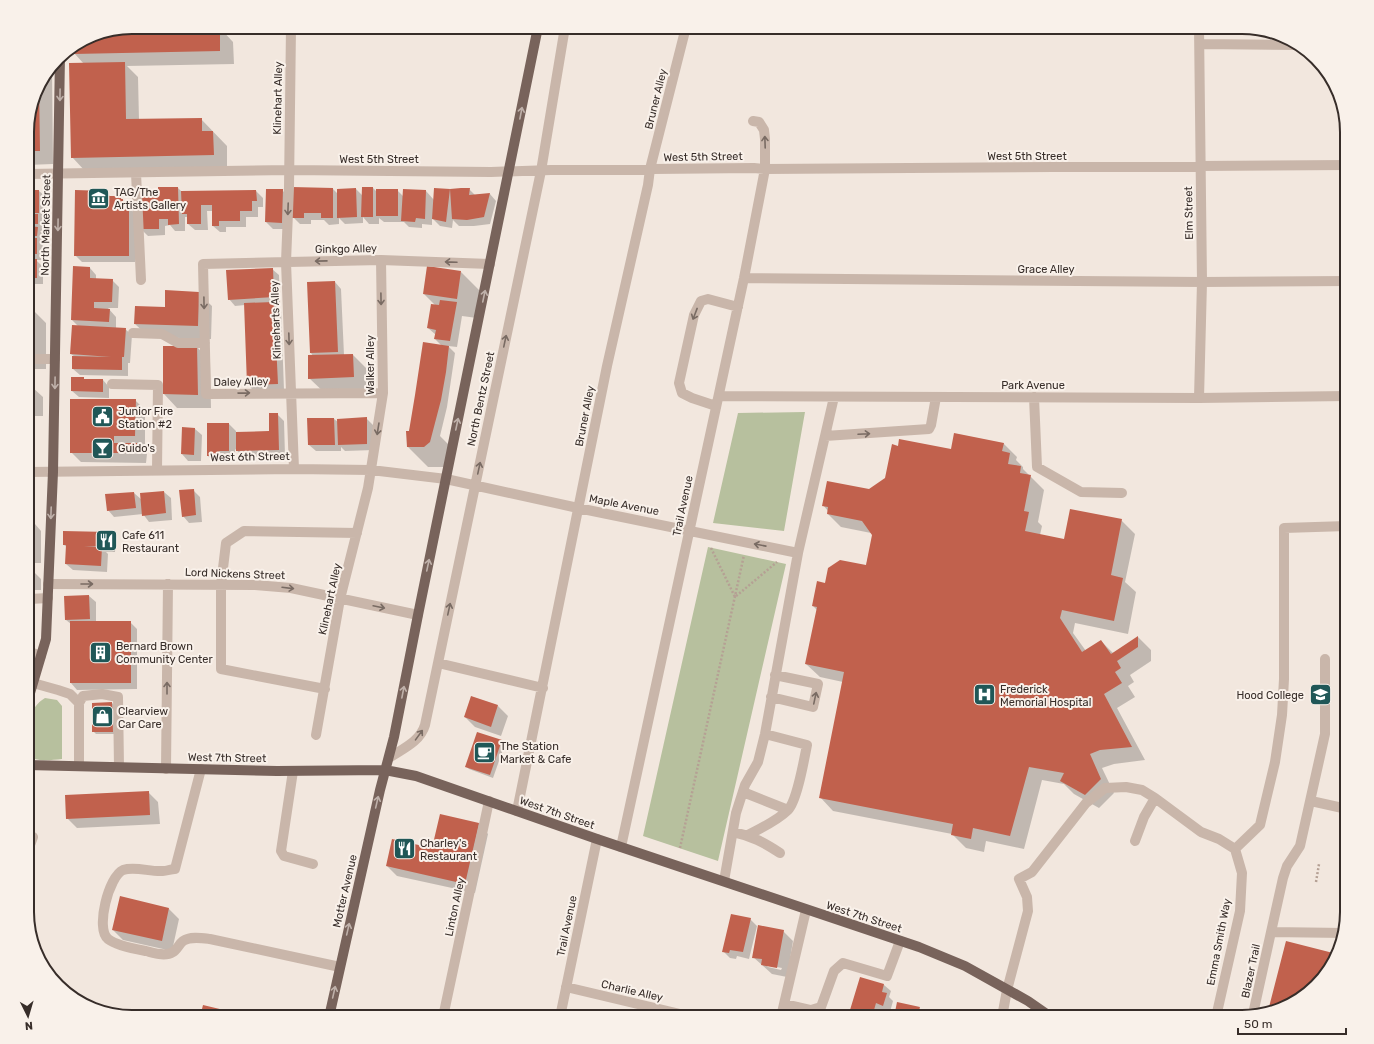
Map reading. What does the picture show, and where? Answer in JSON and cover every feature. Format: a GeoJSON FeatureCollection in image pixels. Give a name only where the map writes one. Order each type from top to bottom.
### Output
{"type":"FeatureCollection","features":[{"type":"Feature","properties":{"kind":"main road","name":"North Bentz Street"},"geometry":{"type":"LineString","coordinates":[[385,770],[394,737],[537,34]]}},
{"type":"Feature","properties":{"kind":"main road","name":"North Market Street"},"geometry":{"type":"LineString","coordinates":[[34,680],[46,639],[48,598],[53,472],[60,65]]}},
{"type":"Feature","properties":{"kind":"main road","name":"West 7th Street"},"geometry":{"type":"LineString","coordinates":[[34,765],[201,770],[385,770],[416,776],[490,801],[517,812],[919,947],[965,966],[1041,1010]]}},
{"type":"Feature","properties":{"kind":"main road","name":"Motter Avenue"},"geometry":{"type":"LineString","coordinates":[[331,1010],[385,770]]}},
{"type":"Feature","properties":{"kind":"street","name":"Klinehart Alley"},"geometry":{"type":"LineString","coordinates":[[289,170],[291,34]]}},
{"type":"Feature","properties":{"kind":"street","name":"North Bentz Street"},"geometry":{"type":"LineString","coordinates":[[389,758],[417,739],[422,732],[438,663],[541,170],[564,34]]}},
{"type":"Feature","properties":{"kind":"street","name":"Bruner Alley"},"geometry":{"type":"LineString","coordinates":[[517,812],[607,366],[648,185],[650,169],[684,34]]}},
{"type":"Feature","properties":{"kind":"street","name":"Elm Street"},"geometry":{"type":"LineString","coordinates":[[1199,34],[1202,282],[1199,398]]}},
{"type":"Feature","properties":{"kind":"street"},"geometry":{"type":"LineString","coordinates":[[1200,44],[1288,45]]}},
{"type":"Feature","properties":{"kind":"street","name":"Trail Avenue"},"geometry":{"type":"LineString","coordinates":[[621,847],[738,307],[765,170],[766,139],[764,130],[759,122],[752,122]]}},
{"type":"Feature","properties":{"kind":"street","name":"West 5th Street"},"geometry":{"type":"LineString","coordinates":[[34,174],[289,170],[491,172],[541,170],[754,168],[765,170],[1340,165]]}},
{"type":"Feature","properties":{"kind":"street","name":"Klineharts Alley"},"geometry":{"type":"LineString","coordinates":[[289,170],[286,262],[294,469]]}},
{"type":"Feature","properties":{"kind":"street"},"geometry":{"type":"LineString","coordinates":[[136,173],[141,280]]}},
{"type":"Feature","properties":{"kind":"street","name":"Ginkgo Alley"},"geometry":{"type":"LineString","coordinates":[[203,264],[381,260],[490,264]]}},
{"type":"Feature","properties":{"kind":"street","name":"Walker Alley"},"geometry":{"type":"LineString","coordinates":[[371,470],[383,394],[381,260]]}},
{"type":"Feature","properties":{"kind":"street","name":"Daley Alley"},"geometry":{"type":"LineString","coordinates":[[203,264],[206,394],[383,394]]}},
{"type":"Feature","properties":{"kind":"street","name":"Grace Alley"},"geometry":{"type":"LineString","coordinates":[[744,278],[1202,282],[1340,281]]}},
{"type":"Feature","properties":{"kind":"street","name":"Park Avenue"},"geometry":{"type":"LineString","coordinates":[[738,307],[708,299],[701,301],[694,315],[679,383],[682,392],[692,398],[718,401],[834,396],[1199,398],[1340,396]]}},
{"type":"Feature","properties":{"kind":"street"},"geometry":{"type":"LineString","coordinates":[[133,333],[162,334],[178,343],[204,344]]}},
{"type":"Feature","properties":{"kind":"street"},"geometry":{"type":"LineString","coordinates":[[34,359],[55,359]]}},
{"type":"Feature","properties":{"kind":"street"},"geometry":{"type":"LineString","coordinates":[[112,384],[158,385],[157,470]]}},
{"type":"Feature","properties":{"kind":"street"},"geometry":{"type":"LineString","coordinates":[[724,881],[736,813],[745,786],[758,762],[798,553],[834,396]]}},
{"type":"Feature","properties":{"kind":"street"},"geometry":{"type":"LineString","coordinates":[[825,436],[930,429],[936,397]]}},
{"type":"Feature","properties":{"kind":"street"},"geometry":{"type":"LineString","coordinates":[[1034,397],[1037,467],[1081,492],[1122,494]]}},
{"type":"Feature","properties":{"kind":"street","name":"West 6th Street"},"geometry":{"type":"LineString","coordinates":[[34,472],[294,469],[371,470],[446,479]]}},
{"type":"Feature","properties":{"kind":"street","name":"Klinehart Alley"},"geometry":{"type":"LineString","coordinates":[[316,735],[340,599],[371,470]]}},
{"type":"Feature","properties":{"kind":"street","name":"Maple Avenue"},"geometry":{"type":"LineString","coordinates":[[446,479],[578,508],[798,553]]}},
{"type":"Feature","properties":{"kind":"street"},"geometry":{"type":"LineString","coordinates":[[1004,1010],[1028,911],[1027,897],[1019,879],[1032,872],[1086,803],[1105,788],[1126,787],[1142,790],[1201,832],[1219,839],[1235,849],[1260,825],[1275,762],[1282,715],[1284,679],[1284,528],[1340,526]]}},
{"type":"Feature","properties":{"kind":"street"},"geometry":{"type":"LineString","coordinates":[[325,689],[221,669],[221,584],[226,543],[244,531],[357,533]]}},
{"type":"Feature","properties":{"kind":"street","name":"Lord Nickens Street"},"geometry":{"type":"LineString","coordinates":[[48,584],[221,584],[291,588],[418,615]]}},
{"type":"Feature","properties":{"kind":"street"},"geometry":{"type":"LineString","coordinates":[[166,769],[168,584]]}},
{"type":"Feature","properties":{"kind":"street"},"geometry":{"type":"LineString","coordinates":[[34,599],[48,598]]}},
{"type":"Feature","properties":{"kind":"street"},"geometry":{"type":"LineString","coordinates":[[34,654],[41,656]]}},
{"type":"Feature","properties":{"kind":"street"},"geometry":{"type":"LineString","coordinates":[[1271,932],[1287,866],[1300,846],[1326,734],[1325,659]]}},
{"type":"Feature","properties":{"kind":"street"},"geometry":{"type":"LineString","coordinates":[[438,663],[543,688]]}},
{"type":"Feature","properties":{"kind":"street"},"geometry":{"type":"LineString","coordinates":[[771,698],[813,707],[818,684],[775,675]]}},
{"type":"Feature","properties":{"kind":"street"},"geometry":{"type":"LineString","coordinates":[[34,683],[70,694],[79,703]]}},
{"type":"Feature","properties":{"kind":"street"},"geometry":{"type":"LineString","coordinates":[[79,766],[79,703],[83,696],[102,694],[118,697],[119,767]]}},
{"type":"Feature","properties":{"kind":"street"},"geometry":{"type":"LineString","coordinates":[[748,836],[788,810],[793,800],[807,746],[764,734]]}},
{"type":"Feature","properties":{"kind":"street"},"geometry":{"type":"LineString","coordinates":[[201,770],[175,869],[162,871],[130,869],[122,871],[107,895],[103,918],[104,934],[108,940],[123,946],[162,954],[172,953],[183,941],[194,938],[210,939],[340,967]]}},
{"type":"Feature","properties":{"kind":"street"},"geometry":{"type":"LineString","coordinates":[[293,771],[281,851],[284,856],[313,864]]}},
{"type":"Feature","properties":{"kind":"street"},"geometry":{"type":"LineString","coordinates":[[743,792],[788,810]]}},
{"type":"Feature","properties":{"kind":"street"},"geometry":{"type":"LineString","coordinates":[[1135,840],[1144,817],[1155,798]]}},
{"type":"Feature","properties":{"kind":"street","name":"Linton Alley"},"geometry":{"type":"LineString","coordinates":[[445,1010],[490,801]]}},
{"type":"Feature","properties":{"kind":"street"},"geometry":{"type":"LineString","coordinates":[[1311,801],[1340,807]]}},
{"type":"Feature","properties":{"kind":"street"},"geometry":{"type":"LineString","coordinates":[[733,832],[748,836],[764,843],[780,853]]}},
{"type":"Feature","properties":{"kind":"street","name":"Trail Avenue"},"geometry":{"type":"LineString","coordinates":[[561,1010],[597,839]]}},
{"type":"Feature","properties":{"kind":"street","name":"Emma Smith Way"},"geometry":{"type":"LineString","coordinates":[[1218,1010],[1240,911],[1242,873],[1235,849]]}},
{"type":"Feature","properties":{"kind":"street"},"geometry":{"type":"LineString","coordinates":[[784,1010],[806,910]]}},
{"type":"Feature","properties":{"kind":"street","name":"Blazer Trail"},"geometry":{"type":"LineString","coordinates":[[1254,1009],[1271,932],[1338,933]]}},
{"type":"Feature","properties":{"kind":"street"},"geometry":{"type":"LineString","coordinates":[[785,1004],[811,1010],[821,1008],[834,970],[843,964],[887,976],[900,941]]}},
{"type":"Feature","properties":{"kind":"street","name":"Charlie Alley"},"geometry":{"type":"LineString","coordinates":[[566,988],[647,1010]]}},
{"type":"Feature","properties":{"kind":"path"},"geometry":{"type":"LineString","coordinates":[[711,548],[735,597]]}},
{"type":"Feature","properties":{"kind":"path"},"geometry":{"type":"LineString","coordinates":[[680,848],[744,555]]}},
{"type":"Feature","properties":{"kind":"path"},"geometry":{"type":"LineString","coordinates":[[735,597],[777,562]]}},
{"type":"Feature","properties":{"kind":"path"},"geometry":{"type":"LineString","coordinates":[[1316,882],[1319,864]]}},
{"type":"Feature","properties":{"kind":"green space"},"geometry":{"type":"Polygon","coordinates":[[[805,412],[784,531],[713,523],[738,413],[805,412]]]}},
{"type":"Feature","properties":{"kind":"green space"},"geometry":{"type":"Polygon","coordinates":[[[708,547],[786,564],[718,861],[643,836],[708,547]]]}},
{"type":"Feature","properties":{"kind":"green space"},"geometry":{"type":"Polygon","coordinates":[[[45,698],[57,700],[62,706],[62,759],[34,759],[34,709],[38,703],[45,698]]]}},
{"type":"Feature","properties":{"kind":"building"},"geometry":{"type":"Polygon","coordinates":[[[125,34],[220,34],[220,51],[73,54],[77,50],[94,41],[106,37],[125,34]]]}},
{"type":"Feature","properties":{"kind":"building"},"geometry":{"type":"Polygon","coordinates":[[[125,62],[126,119],[202,118],[202,131],[213,131],[214,155],[71,158],[69,63],[125,62]]]}},
{"type":"Feature","properties":{"kind":"building"},"geometry":{"type":"Polygon","coordinates":[[[39,99],[40,151],[34,151],[34,125],[39,99]]]}},
{"type":"Feature","properties":{"kind":"building"},"geometry":{"type":"Polygon","coordinates":[[[158,187],[178,187],[179,224],[168,225],[168,219],[159,219],[159,229],[140,229],[139,193],[158,192],[158,187]]]}},
{"type":"Feature","properties":{"kind":"building"},"geometry":{"type":"Polygon","coordinates":[[[292,187],[333,188],[333,218],[321,218],[321,213],[304,213],[304,218],[292,218],[292,187]]]}},
{"type":"Feature","properties":{"kind":"building"},"geometry":{"type":"Polygon","coordinates":[[[362,187],[373,187],[373,217],[361,217],[362,187]]]}},
{"type":"Feature","properties":{"kind":"building"},"geometry":{"type":"Polygon","coordinates":[[[356,188],[357,217],[337,218],[337,189],[356,188]]]}},
{"type":"Feature","properties":{"kind":"building"},"geometry":{"type":"Polygon","coordinates":[[[434,188],[450,189],[446,222],[432,219],[434,188]]]}},
{"type":"Feature","properties":{"kind":"building"},"geometry":{"type":"Polygon","coordinates":[[[470,188],[469,195],[490,193],[484,217],[467,220],[452,219],[450,189],[470,188]]]}},
{"type":"Feature","properties":{"kind":"building"},"geometry":{"type":"Polygon","coordinates":[[[266,189],[283,189],[282,223],[265,222],[266,189]]]}},
{"type":"Feature","properties":{"kind":"building"},"geometry":{"type":"Polygon","coordinates":[[[376,189],[398,189],[398,216],[376,216],[376,189]]]}},
{"type":"Feature","properties":{"kind":"building"},"geometry":{"type":"Polygon","coordinates":[[[403,189],[426,190],[425,219],[416,218],[415,222],[401,221],[403,189]]]}},
{"type":"Feature","properties":{"kind":"building"},"geometry":{"type":"Polygon","coordinates":[[[34,190],[39,190],[39,213],[34,213],[34,190]]]}},
{"type":"Feature","properties":{"kind":"building"},"geometry":{"type":"Polygon","coordinates":[[[75,190],[106,191],[107,196],[121,196],[121,199],[123,199],[123,207],[129,207],[129,256],[74,256],[75,190]]]}},
{"type":"Feature","properties":{"kind":"building"},"geometry":{"type":"Polygon","coordinates":[[[256,190],[257,201],[252,201],[252,211],[240,211],[240,221],[219,221],[219,226],[212,226],[212,205],[201,205],[201,224],[187,224],[187,214],[182,214],[181,191],[256,190]]]}},
{"type":"Feature","properties":{"kind":"building"},"geometry":{"type":"Polygon","coordinates":[[[34,214],[38,214],[38,224],[34,224],[34,214]]]}},
{"type":"Feature","properties":{"kind":"building"},"geometry":{"type":"Polygon","coordinates":[[[34,227],[38,227],[37,236],[34,236],[34,227]]]}},
{"type":"Feature","properties":{"kind":"building"},"geometry":{"type":"Polygon","coordinates":[[[34,238],[37,238],[37,254],[34,254],[34,238]]]}},
{"type":"Feature","properties":{"kind":"building"},"geometry":{"type":"Polygon","coordinates":[[[34,259],[37,259],[37,278],[34,278],[34,259]]]}},
{"type":"Feature","properties":{"kind":"building"},"geometry":{"type":"Polygon","coordinates":[[[73,266],[90,267],[90,278],[113,279],[112,302],[94,302],[94,308],[110,309],[109,322],[71,320],[73,266]]]}},
{"type":"Feature","properties":{"kind":"building"},"geometry":{"type":"Polygon","coordinates":[[[427,266],[461,271],[457,299],[423,294],[427,266]]]}},
{"type":"Feature","properties":{"kind":"building"},"geometry":{"type":"Polygon","coordinates":[[[273,268],[274,297],[228,300],[226,270],[273,268]]]}},
{"type":"Feature","properties":{"kind":"building"},"geometry":{"type":"Polygon","coordinates":[[[335,281],[338,352],[310,353],[307,282],[335,281]]]}},
{"type":"Feature","properties":{"kind":"building"},"geometry":{"type":"Polygon","coordinates":[[[165,290],[199,292],[198,326],[134,324],[135,306],[165,307],[165,290]]]}},
{"type":"Feature","properties":{"kind":"building"},"geometry":{"type":"Polygon","coordinates":[[[440,300],[457,302],[450,341],[434,339],[436,330],[427,328],[431,304],[439,305],[440,300]]]}},
{"type":"Feature","properties":{"kind":"building"},"geometry":{"type":"Polygon","coordinates":[[[274,302],[278,384],[247,385],[244,303],[274,302]]]}},
{"type":"Feature","properties":{"kind":"building"},"geometry":{"type":"Polygon","coordinates":[[[72,325],[126,328],[124,357],[122,357],[122,370],[72,369],[72,356],[111,357],[70,354],[72,325]]]}},
{"type":"Feature","properties":{"kind":"building"},"geometry":{"type":"Polygon","coordinates":[[[423,342],[449,346],[446,372],[441,400],[430,442],[424,447],[407,447],[406,431],[409,431],[423,342]]]}},
{"type":"Feature","properties":{"kind":"building"},"geometry":{"type":"Polygon","coordinates":[[[163,346],[197,346],[198,395],[163,394],[163,346]]]}},
{"type":"Feature","properties":{"kind":"building"},"geometry":{"type":"Polygon","coordinates":[[[353,354],[354,377],[308,379],[308,355],[353,354]]]}},
{"type":"Feature","properties":{"kind":"building"},"geometry":{"type":"Polygon","coordinates":[[[71,377],[103,379],[103,392],[71,391],[71,377]]]}},
{"type":"Feature","properties":{"kind":"building","name":"Junior Fire Station #2"},"geometry":{"type":"Polygon","coordinates":[[[70,399],[136,399],[135,436],[114,436],[114,443],[137,443],[137,453],[70,453],[70,399]]]}},
{"type":"Feature","properties":{"kind":"building"},"geometry":{"type":"Polygon","coordinates":[[[269,413],[278,413],[279,450],[236,451],[236,432],[269,431],[269,413]]]}},
{"type":"Feature","properties":{"kind":"building"},"geometry":{"type":"Polygon","coordinates":[[[367,417],[367,444],[338,445],[337,419],[367,417]]]}},
{"type":"Feature","properties":{"kind":"building"},"geometry":{"type":"Polygon","coordinates":[[[307,418],[334,418],[335,445],[308,445],[307,418]]]}},
{"type":"Feature","properties":{"kind":"building"},"geometry":{"type":"Polygon","coordinates":[[[207,423],[229,423],[229,451],[219,451],[218,456],[207,456],[207,423]]]}},
{"type":"Feature","properties":{"kind":"building"},"geometry":{"type":"Polygon","coordinates":[[[182,427],[195,428],[194,455],[181,454],[182,427]]]}},
{"type":"Feature","properties":{"kind":"building"},"geometry":{"type":"Polygon","coordinates":[[[954,433],[1004,443],[1002,451],[1010,453],[1008,464],[1021,466],[1020,473],[1031,475],[1024,511],[1029,512],[1025,531],[1064,539],[1070,509],[1122,519],[1111,575],[1123,578],[1114,621],[1062,610],[1060,618],[1082,652],[1101,640],[1111,654],[1138,636],[1138,647],[1117,661],[1121,668],[1115,672],[1122,683],[1104,694],[1132,747],[1100,750],[1090,754],[1101,779],[1085,795],[1060,781],[1064,773],[1029,767],[1010,836],[973,828],[971,839],[951,835],[953,824],[819,798],[844,672],[805,664],[817,607],[812,606],[817,581],[825,583],[828,568],[840,560],[866,565],[872,535],[862,521],[827,514],[828,507],[822,506],[827,481],[869,489],[885,478],[892,444],[898,446],[899,439],[951,449],[954,433]]]}},
{"type":"Feature","properties":{"kind":"building"},"geometry":{"type":"Polygon","coordinates":[[[194,489],[196,515],[182,517],[179,490],[194,489]]]}},
{"type":"Feature","properties":{"kind":"building"},"geometry":{"type":"Polygon","coordinates":[[[164,491],[166,513],[142,516],[140,493],[164,491]]]}},
{"type":"Feature","properties":{"kind":"building"},"geometry":{"type":"Polygon","coordinates":[[[134,492],[136,508],[107,511],[105,494],[134,492]]]}},
{"type":"Feature","properties":{"kind":"building"},"geometry":{"type":"Polygon","coordinates":[[[34,523],[35,523],[34,557],[34,523]]]}},
{"type":"Feature","properties":{"kind":"building"},"geometry":{"type":"Polygon","coordinates":[[[63,531],[109,532],[109,546],[84,546],[102,547],[101,566],[65,564],[66,545],[63,545],[63,531]]]}},
{"type":"Feature","properties":{"kind":"building"},"geometry":{"type":"Polygon","coordinates":[[[34,572],[35,572],[34,584],[34,572]]]}},
{"type":"Feature","properties":{"kind":"building"},"geometry":{"type":"Polygon","coordinates":[[[89,595],[90,619],[65,620],[64,596],[89,595]]]}},
{"type":"Feature","properties":{"kind":"building","name":"Bernard Brown Community Center"},"geometry":{"type":"Polygon","coordinates":[[[70,621],[131,621],[131,683],[70,683],[70,621]]]}},
{"type":"Feature","properties":{"kind":"building"},"geometry":{"type":"Polygon","coordinates":[[[471,696],[498,705],[491,727],[464,717],[471,696]]]}},
{"type":"Feature","properties":{"kind":"building","name":"Clearview Car Care"},"geometry":{"type":"Polygon","coordinates":[[[112,702],[113,732],[92,732],[92,703],[112,702]]]}},
{"type":"Feature","properties":{"kind":"building"},"geometry":{"type":"Polygon","coordinates":[[[477,732],[502,740],[490,775],[465,767],[477,732]]]}},
{"type":"Feature","properties":{"kind":"building"},"geometry":{"type":"Polygon","coordinates":[[[149,791],[150,815],[66,819],[65,795],[149,791]]]}},
{"type":"Feature","properties":{"kind":"building"},"geometry":{"type":"Polygon","coordinates":[[[440,814],[479,823],[465,884],[386,866],[392,839],[432,848],[440,814]]]}},
{"type":"Feature","properties":{"kind":"building"},"geometry":{"type":"Polygon","coordinates":[[[120,896],[169,908],[162,941],[112,930],[120,896]]]}},
{"type":"Feature","properties":{"kind":"building"},"geometry":{"type":"Polygon","coordinates":[[[731,914],[751,918],[743,952],[730,950],[729,953],[722,952],[731,914]]]}},
{"type":"Feature","properties":{"kind":"building"},"geometry":{"type":"Polygon","coordinates":[[[758,925],[784,930],[777,968],[761,965],[762,959],[752,958],[758,925]]]}},
{"type":"Feature","properties":{"kind":"building"},"geometry":{"type":"Polygon","coordinates":[[[1286,941],[1332,953],[1320,972],[1307,986],[1286,1000],[1269,1007],[1286,941]]]}},
{"type":"Feature","properties":{"kind":"building"},"geometry":{"type":"Polygon","coordinates":[[[860,977],[884,984],[882,992],[887,993],[883,1006],[876,1003],[874,1010],[850,1010],[860,977]]]}},
{"type":"Feature","properties":{"kind":"building"},"geometry":{"type":"Polygon","coordinates":[[[897,1002],[920,1007],[919,1010],[895,1010],[897,1002]]]}},
{"type":"Feature","properties":{"kind":"building"},"geometry":{"type":"Polygon","coordinates":[[[203,1005],[224,1010],[202,1010],[203,1005]]]}},
{"type":"Feature","properties":{"kind":"place","name":"TAG/The Artists Gallery"},"geometry":{"type":"Point","coordinates":[98,198]}},
{"type":"Feature","properties":{"kind":"place","name":"Junior Fire Station #2"},"geometry":{"type":"Point","coordinates":[103,417]}},
{"type":"Feature","properties":{"kind":"place","name":"Guido's"},"geometry":{"type":"Point","coordinates":[103,448]}},
{"type":"Feature","properties":{"kind":"place","name":"Cafe 611 Restaurant"},"geometry":{"type":"Point","coordinates":[106,541]}},
{"type":"Feature","properties":{"kind":"place","name":"Bernard Brown Community Center"},"geometry":{"type":"Point","coordinates":[100,652]}},
{"type":"Feature","properties":{"kind":"place","name":"Frederick Memorial Hospital"},"geometry":{"type":"Point","coordinates":[984,695]}},
{"type":"Feature","properties":{"kind":"place","name":"Hood College"},"geometry":{"type":"Point","coordinates":[1320,695]}},
{"type":"Feature","properties":{"kind":"place","name":"Clearview Car Care"},"geometry":{"type":"Point","coordinates":[102,717]}},
{"type":"Feature","properties":{"kind":"place","name":"The Station Market & Cafe"},"geometry":{"type":"Point","coordinates":[485,752]}},
{"type":"Feature","properties":{"kind":"place","name":"Charley's Restaurant"},"geometry":{"type":"Point","coordinates":[404,849]}}]}
